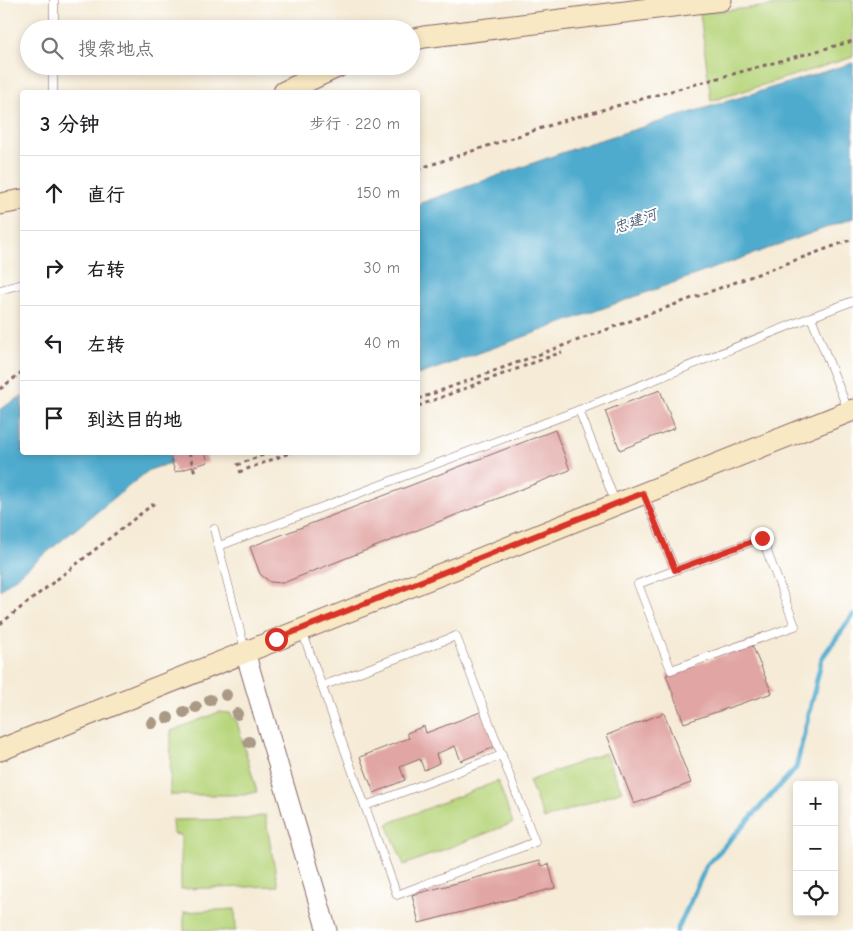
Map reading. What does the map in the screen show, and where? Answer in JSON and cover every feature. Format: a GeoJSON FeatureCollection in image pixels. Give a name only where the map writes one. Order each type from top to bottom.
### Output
{"type":"FeatureCollection","features":[{"type":"Feature","properties":{"kind":"main road"},"geometry":{"type":"LineString","coordinates":[[420,37],[721,0]]}},
{"type":"Feature","properties":{"kind":"main road"},"geometry":{"type":"LineString","coordinates":[[288,90],[321,75]]}},
{"type":"Feature","properties":{"kind":"main road"},"geometry":{"type":"LineString","coordinates":[[0,204],[20,200]]}},
{"type":"Feature","properties":{"kind":"main road"},"geometry":{"type":"LineString","coordinates":[[0,750],[851,411]]}},
{"type":"Feature","properties":{"kind":"street"},"geometry":{"type":"LineString","coordinates":[[245,652],[327,931]]}},
{"type":"Feature","properties":{"kind":"lane"},"geometry":{"type":"LineString","coordinates":[[54,0],[54,20]]}},
{"type":"Feature","properties":{"kind":"lane"},"geometry":{"type":"LineString","coordinates":[[53,75],[53,90]]}},
{"type":"Feature","properties":{"kind":"lane"},"geometry":{"type":"LineString","coordinates":[[0,290],[20,285]]}},
{"type":"Feature","properties":{"kind":"lane"},"geometry":{"type":"LineString","coordinates":[[219,546],[579,410],[853,301]]}},
{"type":"Feature","properties":{"kind":"lane"},"geometry":{"type":"LineString","coordinates":[[811,317],[851,411]]}},
{"type":"Feature","properties":{"kind":"lane"},"geometry":{"type":"LineString","coordinates":[[579,410],[616,504]]}},
{"type":"Feature","properties":{"kind":"lane"},"geometry":{"type":"LineString","coordinates":[[643,493],[675,570]]}},
{"type":"Feature","properties":{"kind":"lane"},"geometry":{"type":"LineString","coordinates":[[214,529],[245,652]]}},
{"type":"Feature","properties":{"kind":"lane"},"geometry":{"type":"LineString","coordinates":[[762,538],[796,626],[671,670],[638,584],[675,570],[762,538]]}},
{"type":"Feature","properties":{"kind":"lane"},"geometry":{"type":"LineString","coordinates":[[301,629],[397,895],[535,842],[456,636],[322,686]]}},
{"type":"Feature","properties":{"kind":"lane"},"geometry":{"type":"LineString","coordinates":[[365,806],[502,755]]}},
{"type":"Feature","properties":{"kind":"path"},"geometry":{"type":"LineString","coordinates":[[420,168],[569,119],[853,41]]}},
{"type":"Feature","properties":{"kind":"path"},"geometry":{"type":"LineString","coordinates":[[420,398],[853,239]]}},
{"type":"Feature","properties":{"kind":"path"},"geometry":{"type":"LineString","coordinates":[[420,405],[562,352]]}},
{"type":"Feature","properties":{"kind":"path"},"geometry":{"type":"LineString","coordinates":[[0,389],[20,374]]}},
{"type":"Feature","properties":{"kind":"path"},"geometry":{"type":"LineString","coordinates":[[189,455],[195,473]]}},
{"type":"Feature","properties":{"kind":"path"},"geometry":{"type":"LineString","coordinates":[[237,465],[263,455]]}},
{"type":"Feature","properties":{"kind":"path"},"geometry":{"type":"LineString","coordinates":[[240,472],[284,455]]}},
{"type":"Feature","properties":{"kind":"path"},"geometry":{"type":"LineString","coordinates":[[0,624],[157,501]]}},
{"type":"Feature","properties":{"kind":"green space"},"geometry":{"type":"Polygon","coordinates":[[[831,0],[853,0],[853,57],[711,101],[700,13],[831,0]]]}},
{"type":"Feature","properties":{"kind":"green space"},"geometry":{"type":"Polygon","coordinates":[[[219,712],[230,713],[237,722],[257,792],[243,795],[170,795],[171,731],[219,712]]]}},
{"type":"Feature","properties":{"kind":"green space"},"geometry":{"type":"Polygon","coordinates":[[[605,753],[622,791],[544,819],[529,781],[605,753]]]}},
{"type":"Feature","properties":{"kind":"green space"},"geometry":{"type":"Polygon","coordinates":[[[498,781],[513,823],[404,865],[387,824],[498,781]]]}},
{"type":"Feature","properties":{"kind":"green space"},"geometry":{"type":"Polygon","coordinates":[[[265,815],[278,886],[181,889],[181,835],[173,834],[172,820],[246,819],[265,815]]]}},
{"type":"Feature","properties":{"kind":"green space"},"geometry":{"type":"Polygon","coordinates":[[[235,909],[236,931],[184,931],[184,912],[235,909]]]}},
{"type":"Feature","properties":{"kind":"water","name":"忠建河"},"geometry":{"type":"Polygon","coordinates":[[[853,63],[853,218],[420,374],[420,203],[587,144],[853,63]]]}},
{"type":"Feature","properties":{"kind":"water"},"geometry":{"type":"Polygon","coordinates":[[[20,397],[20,455],[194,455],[149,470],[0,590],[0,409],[20,397]]]}},
{"type":"Feature","properties":{"kind":"building"},"geometry":{"type":"Polygon","coordinates":[[[660,390],[675,428],[620,450],[605,411],[660,390]]]}},
{"type":"Feature","properties":{"kind":"building"},"geometry":{"type":"Polygon","coordinates":[[[555,430],[570,470],[283,583],[270,582],[260,574],[250,547],[555,430]]]}},
{"type":"Feature","properties":{"kind":"building"},"geometry":{"type":"Polygon","coordinates":[[[170,455],[206,455],[208,462],[175,472],[170,455]]]}},
{"type":"Feature","properties":{"kind":"building"},"geometry":{"type":"Polygon","coordinates":[[[752,645],[772,693],[684,723],[666,675],[752,645]]]}},
{"type":"Feature","properties":{"kind":"building"},"geometry":{"type":"Polygon","coordinates":[[[483,711],[497,746],[461,761],[455,746],[436,754],[439,763],[424,770],[420,759],[400,767],[405,780],[374,793],[360,757],[409,738],[407,733],[424,726],[426,733],[483,711]]]}},
{"type":"Feature","properties":{"kind":"building"},"geometry":{"type":"Polygon","coordinates":[[[664,713],[691,783],[634,804],[607,735],[664,713]]]}},
{"type":"Feature","properties":{"kind":"building"},"geometry":{"type":"Polygon","coordinates":[[[539,861],[541,866],[549,864],[555,888],[419,923],[412,895],[539,861]]]}},
{"type":"Feature","properties":{"kind":"waterway"},"geometry":{"type":"LineString","coordinates":[[677,931],[707,865],[796,768],[822,658],[853,615]]}},
{"type":"Feature","properties":{"kind":"route"},"geometry":{"type":"LineString","coordinates":[[276,639],[643,493],[675,570],[762,538]]}}]}
